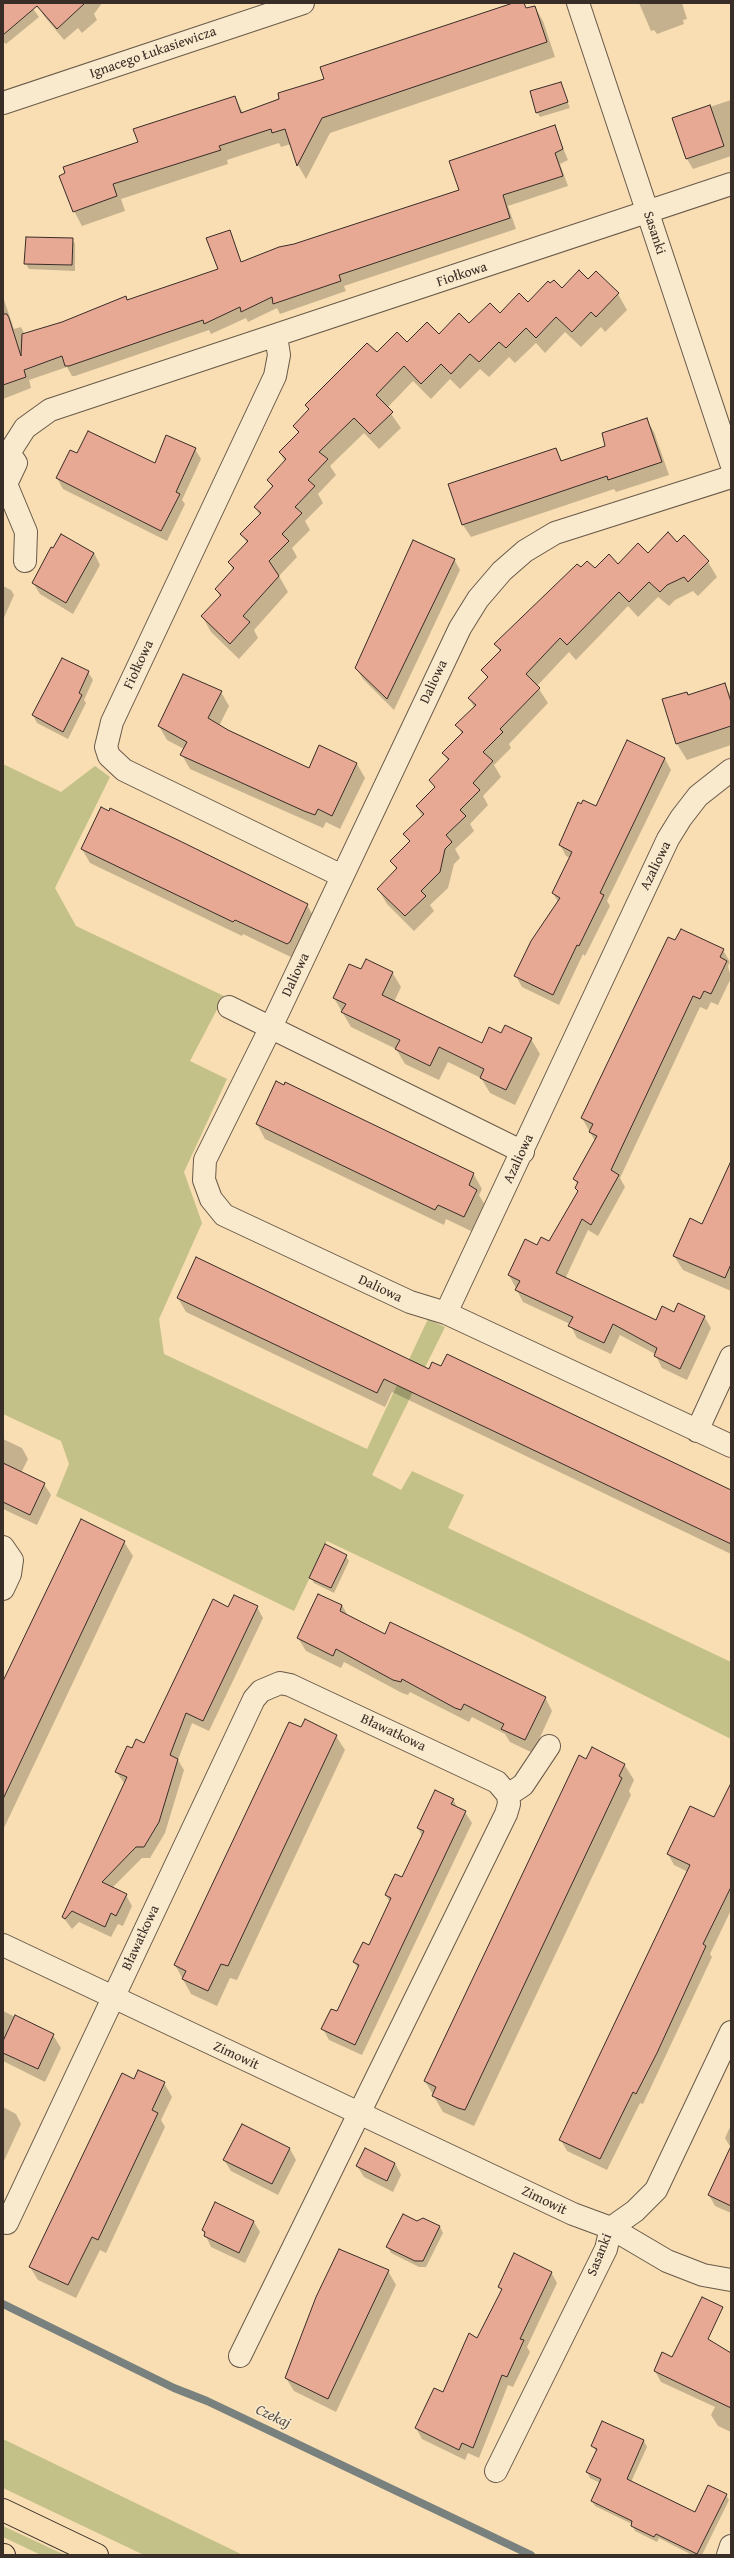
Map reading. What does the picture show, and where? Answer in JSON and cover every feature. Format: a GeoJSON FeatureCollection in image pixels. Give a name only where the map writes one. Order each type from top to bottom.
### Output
{"type":"FeatureCollection","features":[{"type":"Feature","properties":{"kind":"main road"},"geometry":{"type":"LineString","coordinates":[[3,2510],[97,2555]]}},
{"type":"Feature","properties":{"kind":"street","name":"Ignacego Łukasiewicza"},"geometry":{"type":"LineString","coordinates":[[3,104],[303,3]]}},
{"type":"Feature","properties":{"kind":"street","name":"Sasanki"},"geometry":{"type":"LineString","coordinates":[[578,3],[731,463]]}},
{"type":"Feature","properties":{"kind":"street","name":"Fiołkowa"},"geometry":{"type":"LineString","coordinates":[[25,561],[26,532],[6,484],[16,463],[9,453],[25,428],[50,410],[647,214],[731,184]]}},
{"type":"Feature","properties":{"kind":"street","name":"Fiołkowa"},"geometry":{"type":"LineString","coordinates":[[276,336],[279,366],[273,382],[112,722],[106,747],[109,756],[124,770],[342,876]]}},
{"type":"Feature","properties":{"kind":"street","name":"Daliowa"},"geometry":{"type":"LineString","coordinates":[[446,1314],[410,1302],[224,1215],[211,1199],[204,1180],[205,1160],[271,1027],[460,628],[478,599],[502,571],[525,551],[555,533],[731,477]]}},
{"type":"Feature","properties":{"kind":"street","name":"Azaliowa"},"geometry":{"type":"LineString","coordinates":[[446,1314],[668,839],[681,818],[698,796],[731,770]]}},
{"type":"Feature","properties":{"kind":"street"},"geometry":{"type":"LineString","coordinates":[[229,1007],[523,1152]]}},
{"type":"Feature","properties":{"kind":"street"},"geometry":{"type":"LineString","coordinates":[[446,1314],[731,1446]]}},
{"type":"Feature","properties":{"kind":"street"},"geometry":{"type":"LineString","coordinates":[[697,1430],[731,1358]]}},
{"type":"Feature","properties":{"kind":"street"},"geometry":{"type":"LineString","coordinates":[[3,1547],[12,1560],[10,1574],[3,1589]]}},
{"type":"Feature","properties":{"kind":"street","name":"Bławatkowa"},"geometry":{"type":"LineString","coordinates":[[113,1998],[254,1699],[270,1685],[280,1683],[290,1685],[497,1782],[508,1795]]}},
{"type":"Feature","properties":{"kind":"street"},"geometry":{"type":"LineString","coordinates":[[240,2356],[506,1814],[509,1804],[508,1795],[523,1785],[549,1746]]}},
{"type":"Feature","properties":{"kind":"street","name":"Zimowit"},"geometry":{"type":"LineString","coordinates":[[3,1946],[573,2214],[611,2228],[647,2250],[685,2269],[731,2280]]}},
{"type":"Feature","properties":{"kind":"street"},"geometry":{"type":"LineString","coordinates":[[7,2223],[113,1998]]}},
{"type":"Feature","properties":{"kind":"street","name":"Sasanki"},"geometry":{"type":"LineString","coordinates":[[496,2471],[606,2249],[611,2228],[635,2211],[656,2190],[731,2032]]}},
{"type":"Feature","properties":{"kind":"street"},"geometry":{"type":"LineString","coordinates":[[728,2555],[731,2546]]}},
{"type":"Feature","properties":{"kind":"shaded area"},"geometry":{"type":"Polygon","coordinates":[[[3,764],[61,792],[95,766],[110,777],[55,888],[76,926],[224,996],[190,1061],[227,1079],[184,1172],[202,1223],[159,1319],[164,1354],[367,1449],[428,1319],[445,1327],[372,1475],[401,1490],[412,1471],[464,1495],[448,1528],[731,1662],[731,1739],[520,1633],[327,1541],[294,1611],[56,1496],[69,1464],[61,1441],[3,1414],[3,764]]]}},
{"type":"Feature","properties":{"kind":"shaded area"},"geometry":{"type":"Polygon","coordinates":[[[3,2439],[243,2555],[144,2555],[3,2488],[3,2439]]]}},
{"type":"Feature","properties":{"kind":"shaded area"},"geometry":{"type":"Polygon","coordinates":[[[3,2526],[65,2555],[41,2555],[3,2537],[3,2526]]]}},
{"type":"Feature","properties":{"kind":"building"},"geometry":{"type":"Polygon","coordinates":[[[3,3],[85,3],[57,29],[37,6],[3,35],[3,3]]]}},
{"type":"Feature","properties":{"kind":"building"},"geometry":{"type":"Polygon","coordinates":[[[513,3],[524,3],[526,8],[535,6],[547,42],[322,118],[297,166],[285,129],[272,133],[271,129],[219,146],[221,150],[113,184],[117,196],[73,212],[59,176],[65,173],[63,167],[138,142],[133,129],[235,96],[241,113],[279,99],[278,93],[324,79],[320,67],[513,3]]]}},
{"type":"Feature","properties":{"kind":"building"},"geometry":{"type":"Polygon","coordinates":[[[561,82],[568,102],[536,113],[530,91],[561,82]]]}},
{"type":"Feature","properties":{"kind":"building"},"geometry":{"type":"Polygon","coordinates":[[[710,105],[724,146],[686,159],[672,118],[710,105]]]}},
{"type":"Feature","properties":{"kind":"building"},"geometry":{"type":"Polygon","coordinates":[[[555,125],[563,149],[555,153],[563,176],[503,195],[510,218],[339,275],[341,281],[273,304],[272,297],[241,312],[240,307],[204,324],[203,320],[69,366],[65,366],[62,356],[24,370],[26,377],[3,385],[3,314],[7,314],[9,318],[21,356],[22,334],[62,322],[126,296],[127,300],[218,269],[206,238],[230,230],[241,262],[279,247],[294,244],[459,190],[449,161],[555,125]]]}},
{"type":"Feature","properties":{"kind":"building"},"geometry":{"type":"Polygon","coordinates":[[[26,237],[73,238],[72,265],[24,264],[26,237]]]}},
{"type":"Feature","properties":{"kind":"building"},"geometry":{"type":"Polygon","coordinates":[[[579,270],[588,279],[596,271],[619,293],[596,317],[591,312],[572,332],[556,317],[536,338],[526,328],[506,348],[499,342],[479,362],[470,354],[451,374],[441,364],[421,384],[404,366],[376,395],[393,412],[370,434],[354,418],[319,452],[328,459],[308,480],[315,486],[295,507],[302,513],[282,534],[289,541],[269,561],[279,576],[243,616],[250,622],[230,644],[201,616],[221,595],[215,589],[234,568],[228,562],[248,541],[240,534],[261,513],[254,507],[273,486],[267,480],[286,459],[279,452],[299,432],[293,426],[309,409],[305,405],[367,343],[377,352],[397,332],[407,342],[427,322],[439,334],[459,313],[469,323],[490,303],[500,313],[519,293],[528,302],[548,281],[550,283],[554,280],[562,288],[579,270]]]}},
{"type":"Feature","properties":{"kind":"building"},"geometry":{"type":"Polygon","coordinates":[[[647,418],[662,462],[608,480],[607,476],[462,525],[448,484],[556,448],[561,461],[605,446],[602,433],[647,418]]]}},
{"type":"Feature","properties":{"kind":"building"},"geometry":{"type":"Polygon","coordinates":[[[88,431],[155,463],[166,435],[196,448],[176,492],[180,494],[161,531],[56,478],[70,450],[77,453],[88,431]]]}},
{"type":"Feature","properties":{"kind":"building"},"geometry":{"type":"Polygon","coordinates":[[[668,532],[677,542],[684,535],[709,561],[688,582],[684,577],[667,585],[660,592],[649,582],[629,602],[619,592],[567,645],[560,638],[526,674],[540,688],[500,729],[503,732],[483,752],[493,761],[473,783],[480,790],[460,810],[466,816],[446,835],[452,842],[445,849],[440,872],[421,891],[426,896],[405,916],[377,889],[397,868],[390,861],[410,841],[403,834],[424,814],[416,806],[435,787],[429,780],[449,759],[442,753],[463,732],[455,725],[476,705],[468,698],[488,677],[481,670],[501,650],[494,644],[577,564],[581,567],[587,561],[595,568],[609,554],[618,564],[638,543],[648,553],[668,532]]]}},
{"type":"Feature","properties":{"kind":"building"},"geometry":{"type":"Polygon","coordinates":[[[61,534],[94,553],[66,603],[32,583],[51,547],[53,548],[61,534]]]}},
{"type":"Feature","properties":{"kind":"building"},"geometry":{"type":"Polygon","coordinates":[[[413,540],[455,559],[387,699],[355,668],[413,540]]]}},
{"type":"Feature","properties":{"kind":"building"},"geometry":{"type":"Polygon","coordinates":[[[62,658],[89,671],[79,693],[82,695],[63,732],[32,715],[62,658]]]}},
{"type":"Feature","properties":{"kind":"building"},"geometry":{"type":"Polygon","coordinates":[[[183,674],[222,691],[208,718],[228,730],[309,768],[319,745],[357,763],[332,816],[318,809],[315,815],[304,811],[180,755],[187,742],[158,726],[183,674]]]}},
{"type":"Feature","properties":{"kind":"building"},"geometry":{"type":"Polygon","coordinates":[[[725,683],[731,702],[731,726],[676,744],[662,699],[687,692],[688,695],[725,683]]]}},
{"type":"Feature","properties":{"kind":"building"},"geometry":{"type":"Polygon","coordinates":[[[627,740],[665,758],[600,893],[604,895],[579,946],[577,945],[553,995],[514,976],[531,941],[560,898],[552,893],[572,852],[559,845],[578,802],[581,804],[583,800],[596,806],[627,740]]]}},
{"type":"Feature","properties":{"kind":"building"},"geometry":{"type":"Polygon","coordinates":[[[101,807],[109,811],[110,808],[308,904],[290,942],[287,944],[235,920],[233,922],[81,849],[101,807]]]}},
{"type":"Feature","properties":{"kind":"building"},"geometry":{"type":"Polygon","coordinates":[[[681,929],[724,949],[720,957],[727,961],[711,994],[704,991],[700,999],[693,996],[611,1170],[619,1175],[591,1225],[582,1219],[556,1273],[656,1320],[662,1306],[674,1312],[678,1303],[705,1316],[680,1369],[654,1356],[657,1348],[613,1324],[604,1343],[568,1326],[573,1317],[515,1290],[520,1281],[508,1275],[525,1239],[537,1245],[541,1237],[549,1241],[578,1191],[575,1188],[578,1182],[573,1179],[597,1136],[589,1132],[593,1124],[581,1118],[668,937],[675,940],[681,929]]]}},
{"type":"Feature","properties":{"kind":"building"},"geometry":{"type":"Polygon","coordinates":[[[366,959],[393,972],[382,995],[482,1043],[489,1027],[501,1033],[505,1025],[532,1038],[506,1090],[480,1078],[484,1069],[439,1047],[430,1066],[395,1049],[400,1040],[341,1012],[346,1004],[333,998],[349,964],[361,969],[366,959]]]}},
{"type":"Feature","properties":{"kind":"building"},"geometry":{"type":"Polygon","coordinates":[[[276,1081],[284,1085],[285,1082],[474,1173],[469,1185],[477,1190],[464,1217],[438,1205],[435,1210],[256,1124],[276,1081]]]}},
{"type":"Feature","properties":{"kind":"building"},"geometry":{"type":"Polygon","coordinates":[[[731,1161],[731,1264],[725,1278],[673,1256],[690,1218],[702,1224],[731,1161]]]}},
{"type":"Feature","properties":{"kind":"building"},"geometry":{"type":"Polygon","coordinates":[[[196,1257],[429,1369],[432,1362],[441,1366],[447,1354],[731,1490],[731,1544],[384,1379],[377,1393],[177,1298],[196,1257]]]}},
{"type":"Feature","properties":{"kind":"building"},"geometry":{"type":"Polygon","coordinates":[[[3,1463],[45,1483],[30,1515],[3,1502],[3,1463]]]}},
{"type":"Feature","properties":{"kind":"building"},"geometry":{"type":"Polygon","coordinates":[[[81,1519],[125,1541],[3,1799],[3,1681],[81,1519]]]}},
{"type":"Feature","properties":{"kind":"building"},"geometry":{"type":"Polygon","coordinates":[[[325,1544],[347,1555],[331,1588],[309,1578],[325,1544]]]}},
{"type":"Feature","properties":{"kind":"building"},"geometry":{"type":"Polygon","coordinates":[[[318,1594],[342,1605],[340,1611],[385,1634],[390,1622],[546,1697],[525,1740],[501,1729],[504,1724],[464,1704],[461,1710],[455,1708],[402,1679],[401,1682],[393,1680],[336,1649],[333,1656],[297,1638],[318,1594]]]}},
{"type":"Feature","properties":{"kind":"building"},"geometry":{"type":"Polygon","coordinates":[[[234,1595],[258,1606],[203,1721],[186,1713],[170,1755],[178,1759],[159,1822],[144,1847],[136,1847],[102,1882],[127,1894],[116,1916],[111,1913],[105,1927],[72,1911],[65,1919],[62,1917],[127,1777],[115,1772],[127,1746],[132,1748],[136,1739],[144,1743],[213,1599],[228,1607],[234,1595]]]}},
{"type":"Feature","properties":{"kind":"building"},"geometry":{"type":"Polygon","coordinates":[[[305,1719],[337,1735],[228,1966],[221,1964],[208,1991],[182,1979],[186,1971],[174,1965],[289,1722],[301,1727],[305,1719]]]}},
{"type":"Feature","properties":{"kind":"building"},"geometry":{"type":"Polygon","coordinates":[[[592,1747],[625,1764],[619,1776],[622,1778],[465,2110],[458,2108],[432,2096],[436,2087],[424,2081],[579,1755],[586,1759],[592,1747]]]}},
{"type":"Feature","properties":{"kind":"building"},"geometry":{"type":"Polygon","coordinates":[[[731,1783],[731,1887],[703,1944],[706,1946],[657,2053],[636,2094],[633,2092],[600,2159],[559,2140],[690,1865],[667,1854],[690,1806],[714,1817],[731,1783]]]}},
{"type":"Feature","properties":{"kind":"building"},"geometry":{"type":"Polygon","coordinates":[[[435,1790],[454,1799],[451,1804],[466,1811],[355,2045],[321,2029],[331,2009],[337,2011],[359,1965],[353,1962],[363,1942],[369,1945],[391,1898],[385,1895],[395,1874],[402,1877],[424,1831],[417,1828],[435,1790]]]}},
{"type":"Feature","properties":{"kind":"building"},"geometry":{"type":"Polygon","coordinates":[[[15,2015],[54,2034],[38,2069],[3,2053],[3,2041],[15,2015]]]}},
{"type":"Feature","properties":{"kind":"building"},"geometry":{"type":"Polygon","coordinates":[[[138,2070],[165,2082],[152,2110],[158,2113],[98,2240],[92,2237],[68,2285],[29,2267],[122,2073],[134,2079],[138,2070]]]}},
{"type":"Feature","properties":{"kind":"building"},"geometry":{"type":"Polygon","coordinates":[[[242,2124],[290,2148],[272,2184],[223,2160],[242,2124]]]}},
{"type":"Feature","properties":{"kind":"building"},"geometry":{"type":"Polygon","coordinates":[[[731,2146],[731,2206],[708,2195],[731,2146]]]}},
{"type":"Feature","properties":{"kind":"building"},"geometry":{"type":"Polygon","coordinates":[[[365,2148],[395,2163],[387,2181],[356,2166],[365,2148]]]}},
{"type":"Feature","properties":{"kind":"building"},"geometry":{"type":"Polygon","coordinates":[[[215,2202],[254,2221],[239,2253],[204,2236],[205,2232],[202,2230],[215,2202]]]}},
{"type":"Feature","properties":{"kind":"building"},"geometry":{"type":"Polygon","coordinates":[[[403,2214],[417,2221],[423,2218],[440,2226],[423,2261],[415,2261],[386,2247],[403,2214]]]}},
{"type":"Feature","properties":{"kind":"building"},"geometry":{"type":"Polygon","coordinates":[[[339,2249],[389,2270],[328,2399],[285,2378],[316,2297],[339,2249]]]}},
{"type":"Feature","properties":{"kind":"building"},"geometry":{"type":"Polygon","coordinates":[[[514,2253],[552,2272],[520,2339],[524,2340],[507,2377],[502,2375],[473,2448],[462,2443],[459,2450],[415,2428],[434,2388],[443,2392],[469,2333],[477,2338],[502,2289],[498,2287],[514,2253]]]}},
{"type":"Feature","properties":{"kind":"building"},"geometry":{"type":"Polygon","coordinates":[[[702,2297],[723,2307],[708,2339],[731,2353],[731,2408],[654,2371],[662,2352],[672,2357],[702,2297]]]}},
{"type":"Feature","properties":{"kind":"building"},"geometry":{"type":"Polygon","coordinates":[[[602,2421],[644,2440],[627,2479],[695,2512],[708,2485],[727,2494],[697,2554],[656,2534],[654,2537],[631,2526],[632,2521],[591,2501],[601,2479],[586,2472],[597,2449],[591,2446],[602,2421]]]}},
{"type":"Feature","properties":{"kind":"waterway","name":"Czekaj"},"geometry":{"type":"LineString","coordinates":[[3,2304],[174,2388],[207,2401],[531,2555]]}}]}
